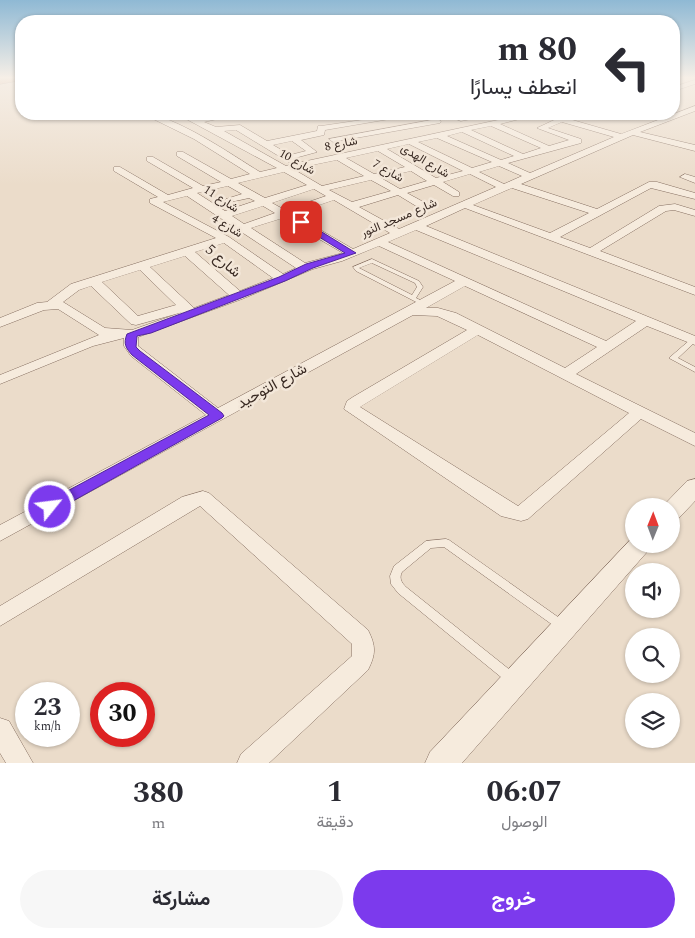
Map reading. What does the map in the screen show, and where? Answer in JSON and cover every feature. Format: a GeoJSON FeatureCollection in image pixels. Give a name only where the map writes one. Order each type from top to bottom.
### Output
{"type":"FeatureCollection","features":[{"type":"Feature","properties":{"kind":"street","name":"شارع 10"},"geometry":{"type":"LineString","coordinates":[[159,120],[205,142],[285,188]]}},
{"type":"Feature","properties":{"kind":"street"},"geometry":{"type":"LineString","coordinates":[[197,121],[202,120]]}},
{"type":"Feature","properties":{"kind":"street"},"geometry":{"type":"LineString","coordinates":[[354,120],[358,123]]}},
{"type":"Feature","properties":{"kind":"street"},"geometry":{"type":"LineString","coordinates":[[266,144],[321,133],[321,128],[377,120]]}},
{"type":"Feature","properties":{"kind":"street","name":"شارع 8"},"geometry":{"type":"LineString","coordinates":[[154,202],[187,191],[260,174],[513,120]]}},
{"type":"Feature","properties":{"kind":"street"},"geometry":{"type":"LineString","coordinates":[[559,120],[541,128],[595,148]]}},
{"type":"Feature","properties":{"kind":"street"},"geometry":{"type":"LineString","coordinates":[[565,120],[695,148]]}},
{"type":"Feature","properties":{"kind":"street","name":"شارع مسجد النور"},"geometry":{"type":"LineString","coordinates":[[52,304],[68,307],[97,329],[116,334],[132,334],[189,309],[238,296],[282,279],[304,268],[352,253],[400,234],[507,185],[662,120]]}},
{"type":"Feature","properties":{"kind":"street","name":"شارع 10"},"geometry":{"type":"LineString","coordinates":[[197,121],[400,234]]}},
{"type":"Feature","properties":{"kind":"street"},"geometry":{"type":"LineString","coordinates":[[333,139],[437,121],[521,156]]}},
{"type":"Feature","properties":{"kind":"street"},"geometry":{"type":"LineString","coordinates":[[493,124],[549,148]]}},
{"type":"Feature","properties":{"kind":"street"},"geometry":{"type":"LineString","coordinates":[[341,125],[354,136]]}},
{"type":"Feature","properties":{"kind":"street"},"geometry":{"type":"LineString","coordinates":[[215,130],[237,127],[300,165]]}},
{"type":"Feature","properties":{"kind":"street"},"geometry":{"type":"LineString","coordinates":[[438,135],[529,176]]}},
{"type":"Feature","properties":{"kind":"street"},"geometry":{"type":"LineString","coordinates":[[287,158],[313,152],[293,138]]}},
{"type":"Feature","properties":{"kind":"street","name":"شارع مسجد النور"},"geometry":{"type":"LineString","coordinates":[[350,206],[576,141]]}},
{"type":"Feature","properties":{"kind":"street"},"geometry":{"type":"LineString","coordinates":[[409,142],[468,171],[507,185],[597,212]]}},
{"type":"Feature","properties":{"kind":"street","name":"شارع الهدى"},"geometry":{"type":"LineString","coordinates":[[380,148],[456,194]]}},
{"type":"Feature","properties":{"kind":"street"},"geometry":{"type":"LineString","coordinates":[[180,154],[284,212],[352,253]]}},
{"type":"Feature","properties":{"kind":"street","name":"شارع 7"},"geometry":{"type":"LineString","coordinates":[[338,157],[425,207]]}},
{"type":"Feature","properties":{"kind":"street"},"geometry":{"type":"LineString","coordinates":[[150,159],[199,188]]}},
{"type":"Feature","properties":{"kind":"street"},"geometry":{"type":"LineString","coordinates":[[223,215],[264,201],[285,188],[317,188],[412,168]]}},
{"type":"Feature","properties":{"kind":"street"},"geometry":{"type":"LineString","coordinates":[[108,175],[119,170],[165,197]]}},
{"type":"Feature","properties":{"kind":"street"},"geometry":{"type":"LineString","coordinates":[[685,177],[695,180]]}},
{"type":"Feature","properties":{"kind":"street"},"geometry":{"type":"LineString","coordinates":[[551,237],[649,185],[657,185],[695,196]]}},
{"type":"Feature","properties":{"kind":"street","name":"شارع 11"},"geometry":{"type":"LineString","coordinates":[[187,191],[304,268]]}},
{"type":"Feature","properties":{"kind":"street"},"geometry":{"type":"LineString","coordinates":[[230,201],[252,194]]}},
{"type":"Feature","properties":{"kind":"street"},"geometry":{"type":"LineString","coordinates":[[242,228],[284,212],[334,197]]}},
{"type":"Feature","properties":{"kind":"street","name":"شارع 4"},"geometry":{"type":"LineString","coordinates":[[154,202],[225,239],[282,279]]}},
{"type":"Feature","properties":{"kind":"street"},"geometry":{"type":"LineString","coordinates":[[465,204],[695,291]]}},
{"type":"Feature","properties":{"kind":"street"},"geometry":{"type":"LineString","coordinates":[[591,252],[663,208],[675,207],[695,213]]}},
{"type":"Feature","properties":{"kind":"street"},"geometry":{"type":"LineString","coordinates":[[417,226],[694,341]]}},
{"type":"Feature","properties":{"kind":"street"},"geometry":{"type":"LineString","coordinates":[[0,323],[52,304],[69,290],[93,281],[225,239]]}},
{"type":"Feature","properties":{"kind":"street"},"geometry":{"type":"LineString","coordinates":[[379,242],[608,346]]}},
{"type":"Feature","properties":{"kind":"street","name":"شارع 5"},"geometry":{"type":"LineString","coordinates":[[186,251],[238,296]]}},
{"type":"Feature","properties":{"kind":"street"},"geometry":{"type":"LineString","coordinates":[[142,266],[189,309]]}},
{"type":"Feature","properties":{"kind":"street"},"geometry":{"type":"LineString","coordinates":[[93,281],[136,321],[189,309]]}},
{"type":"Feature","properties":{"kind":"street","name":"شارع التوحيد"},"geometry":{"type":"LineString","coordinates":[[0,534],[218,416],[416,304],[465,281]]}},
{"type":"Feature","properties":{"kind":"street"},"geometry":{"type":"LineString","coordinates":[[416,304],[451,316],[478,329],[695,440]]}},
{"type":"Feature","properties":{"kind":"street"},"geometry":{"type":"LineString","coordinates":[[566,374],[646,321]]}},
{"type":"Feature","properties":{"kind":"street"},"geometry":{"type":"LineString","coordinates":[[478,329],[358,400],[353,404],[352,409],[508,511],[521,514],[640,412]]}},
{"type":"Feature","properties":{"kind":"street"},"geometry":{"type":"LineString","coordinates":[[0,380],[88,343],[116,334]]}},
{"type":"Feature","properties":{"kind":"street"},"geometry":{"type":"LineString","coordinates":[[132,334],[131,347],[136,353],[218,416]]}},
{"type":"Feature","properties":{"kind":"street"},"geometry":{"type":"LineString","coordinates":[[680,502],[695,486]]}},
{"type":"Feature","properties":{"kind":"street"},"geometry":{"type":"LineString","coordinates":[[0,616],[188,502],[203,498],[360,637],[364,645],[365,654],[360,663],[250,763]]}},
{"type":"Feature","properties":{"kind":"street"},"geometry":{"type":"LineString","coordinates":[[441,763],[634,553]]}},
{"type":"Feature","properties":{"kind":"street"},"geometry":{"type":"LineString","coordinates":[[0,730],[20,763]]}},
{"type":"Feature","properties":{"kind":"lane"},"geometry":{"type":"LineString","coordinates":[[372,261],[417,282],[420,287],[416,304],[358,270],[356,267],[372,261]]}},
{"type":"Feature","properties":{"kind":"lane"},"geometry":{"type":"LineString","coordinates":[[694,341],[673,358],[695,370]]}},
{"type":"Feature","properties":{"kind":"lane"},"geometry":{"type":"LineString","coordinates":[[515,682],[402,590],[396,584],[394,576],[398,569],[429,544],[446,542],[565,628]]}},
{"type":"Feature","properties":{"kind":"route"},"geometry":{"type":"LineString","coordinates":[[50,507],[218,416],[136,353],[131,347],[132,334],[148,330],[282,279],[309,266],[338,259],[352,253],[301,222]]}}]}
